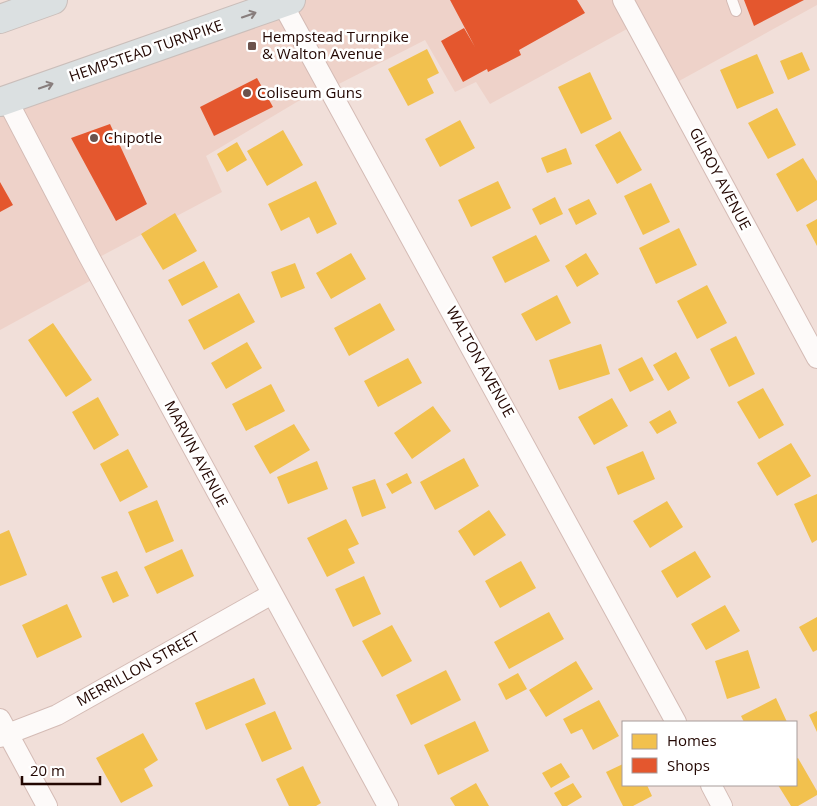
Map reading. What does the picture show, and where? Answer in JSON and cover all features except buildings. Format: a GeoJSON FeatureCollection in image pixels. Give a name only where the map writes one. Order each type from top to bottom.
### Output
{"type":"FeatureCollection","features":[{"type":"Feature","properties":{"kind":"main road"},"geometry":{"type":"LineString","coordinates":[[0,19],[53,0]]}},
{"type":"Feature","properties":{"kind":"main road","name":"HEMPSTEAD TURNPIKE"},"geometry":{"type":"LineString","coordinates":[[3,101],[286,2]]}},
{"type":"Feature","properties":{"kind":"street","name":"GILROY AVENUE"},"geometry":{"type":"LineString","coordinates":[[623,0],[817,358]]}},
{"type":"Feature","properties":{"kind":"street","name":"WALTON AVENUE"},"geometry":{"type":"LineString","coordinates":[[286,2],[675,721]]}},
{"type":"Feature","properties":{"kind":"street","name":"MARVIN AVENUE"},"geometry":{"type":"LineString","coordinates":[[3,101],[388,806]]}},
{"type":"Feature","properties":{"kind":"street","name":"MERRILLON STREET"},"geometry":{"type":"LineString","coordinates":[[3,730],[57,714],[272,594]]}},
{"type":"Feature","properties":{"kind":"street"},"geometry":{"type":"LineString","coordinates":[[3,730],[47,806]]}},
{"type":"Feature","properties":{"kind":"street"},"geometry":{"type":"LineString","coordinates":[[711,786],[722,806]]}},
{"type":"Feature","properties":{"kind":"lane"},"geometry":{"type":"LineString","coordinates":[[732,0],[736,11]]}},
{"type":"Feature","properties":{"kind":"shaded area"},"geometry":{"type":"Polygon","coordinates":[[[291,0],[817,0],[817,5],[670,86],[636,24],[490,104],[476,82],[455,92],[425,40],[329,89],[327,84],[206,156],[222,192],[92,261],[99,276],[0,330],[0,102],[291,0]]]}},
{"type":"Feature","properties":{"kind":"place","name":"Hempstead Turnpike & Walton Avenue"},"geometry":{"type":"Point","coordinates":[252,46]}},
{"type":"Feature","properties":{"kind":"place","name":"Coliseum Guns"},"geometry":{"type":"Point","coordinates":[247,93]}},
{"type":"Feature","properties":{"kind":"place","name":"Chipotle"},"geometry":{"type":"Point","coordinates":[94,138]}}]}
